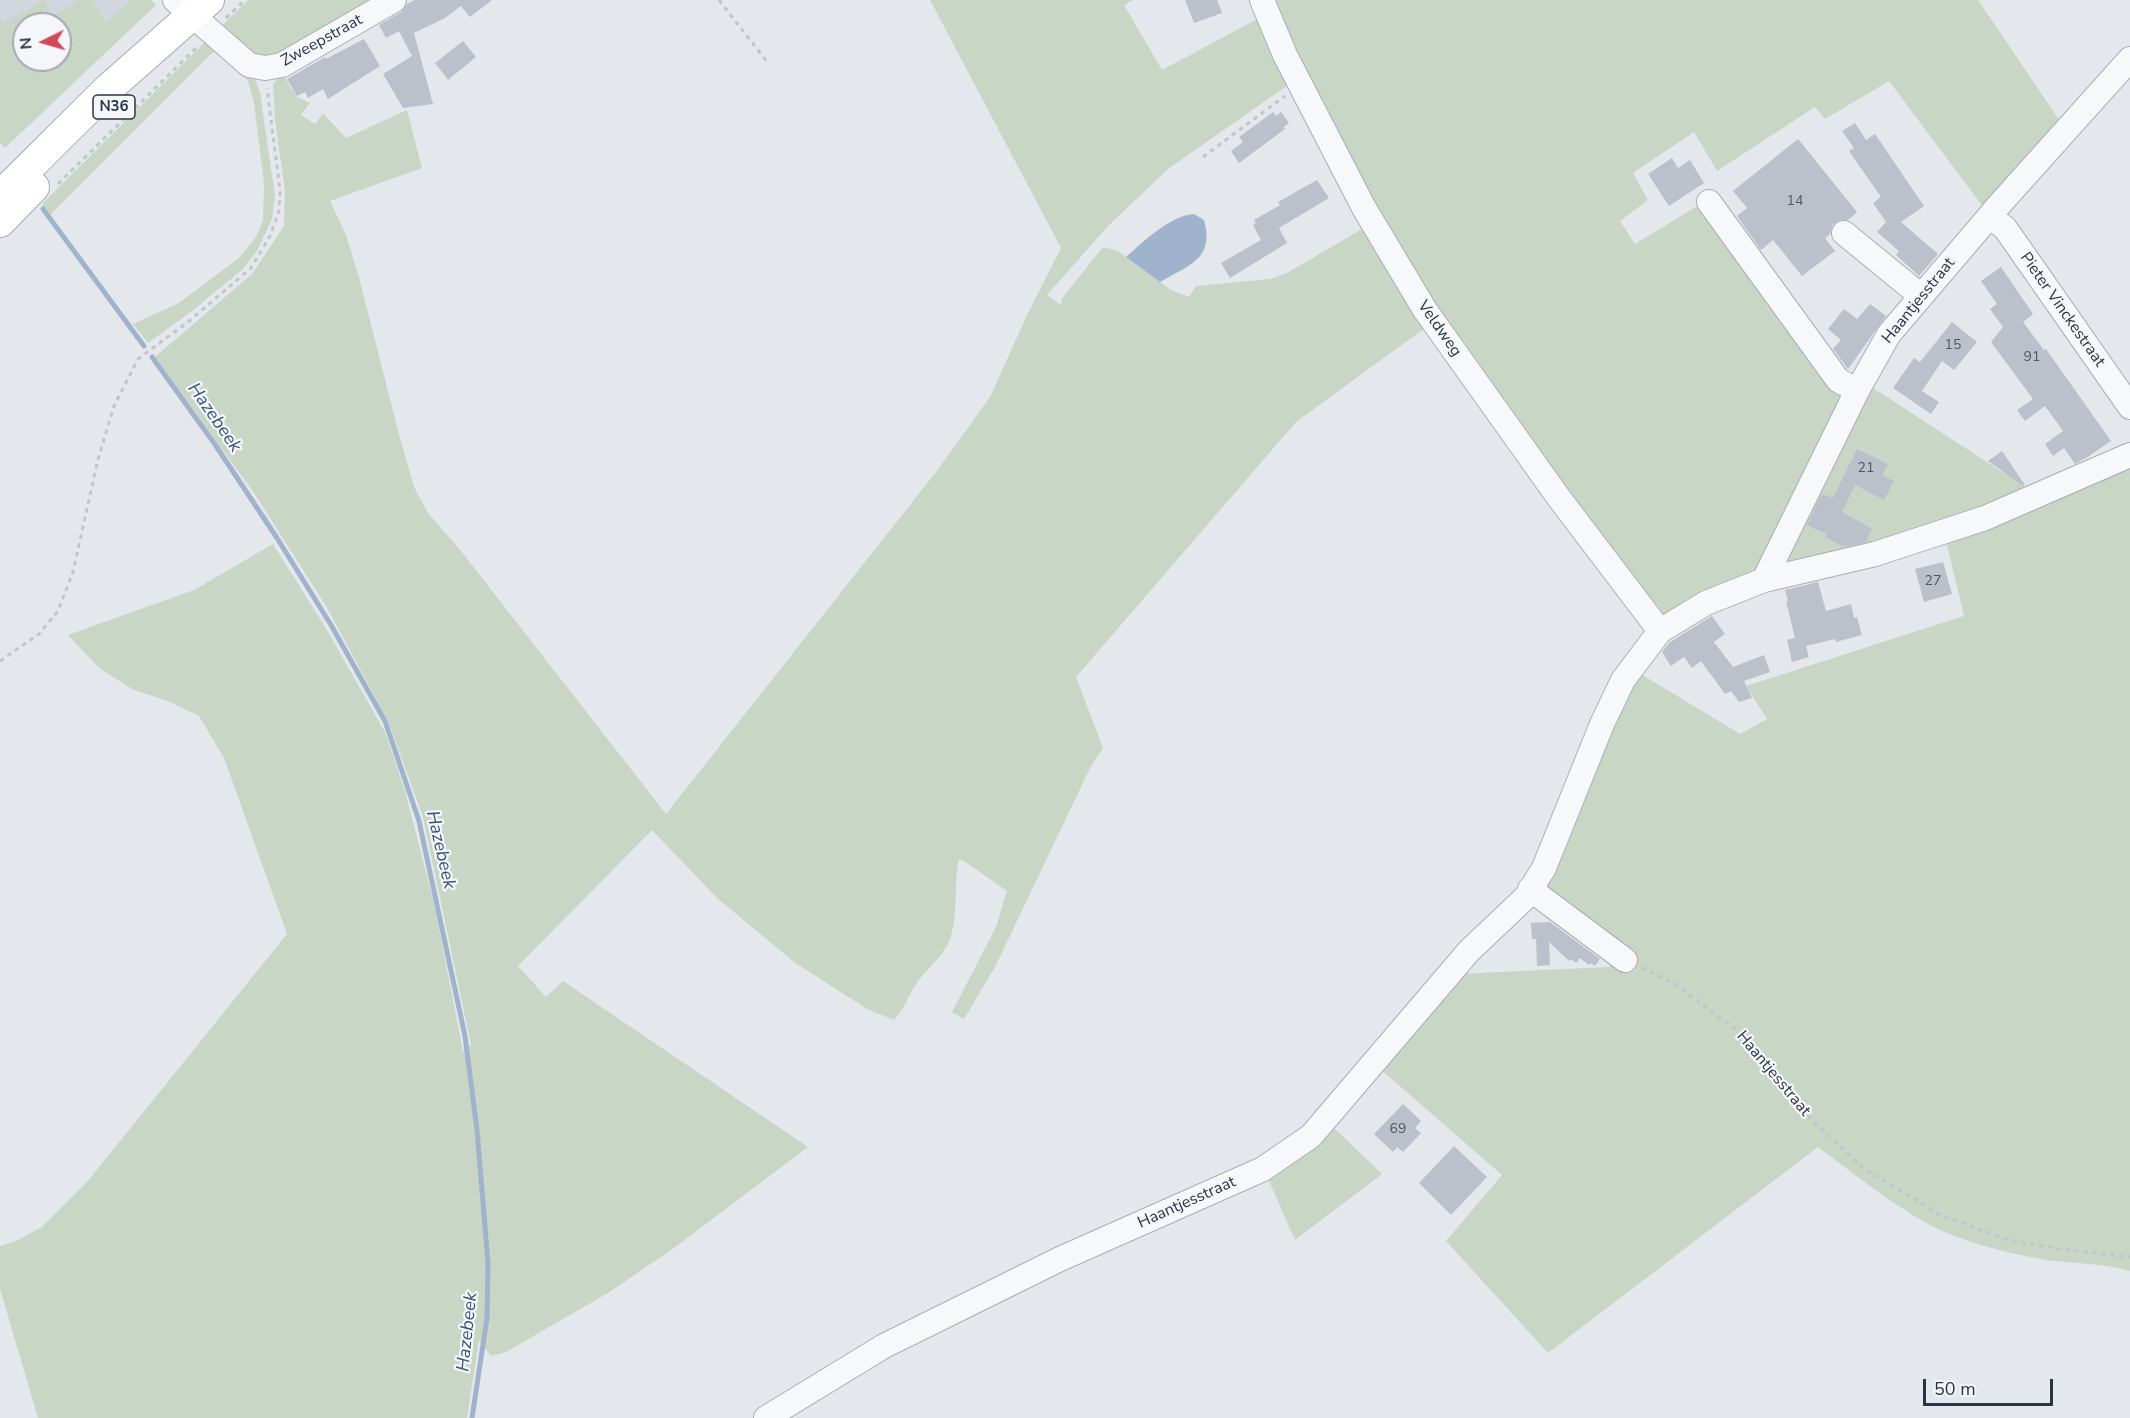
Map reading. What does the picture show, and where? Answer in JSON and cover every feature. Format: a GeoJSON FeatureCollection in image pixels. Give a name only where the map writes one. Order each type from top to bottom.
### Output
{"type":"FeatureCollection","features":[{"type":"Feature","properties":{"kind":"main road","name":"N36"},"geometry":{"type":"LineString","coordinates":[[0,222],[108,89],[197,12]]}},
{"type":"Feature","properties":{"kind":"street","name":"Zweepstraat"},"geometry":{"type":"LineString","coordinates":[[197,12],[249,65],[265,68],[282,65],[394,0]]}},
{"type":"Feature","properties":{"kind":"street","name":"Veldweg"},"geometry":{"type":"LineString","coordinates":[[1262,0],[1285,55],[1364,208],[1425,310],[1559,498],[1660,631]]}},
{"type":"Feature","properties":{"kind":"street","name":"Haantjesstraat"},"geometry":{"type":"LineString","coordinates":[[1764,580],[1857,391],[1889,334],[2130,59]]}},
{"type":"Feature","properties":{"kind":"street"},"geometry":{"type":"LineString","coordinates":[[1709,202],[1838,380],[1857,391]]}},
{"type":"Feature","properties":{"kind":"street","name":"Pieter Vinckestraat"},"geometry":{"type":"LineString","coordinates":[[1990,217],[2004,228],[2130,407]]}},
{"type":"Feature","properties":{"kind":"street"},"geometry":{"type":"LineString","coordinates":[[1844,233],[1921,296]]}},
{"type":"Feature","properties":{"kind":"street","name":"Haantjesstraat"},"geometry":{"type":"LineString","coordinates":[[766,1418],[884,1346],[1060,1259],[1263,1169],[1311,1136],[1469,951],[1526,897],[1548,860],[1602,724],[1623,680],[1660,631],[1706,603],[1764,580],[1875,554],[1985,518],[2130,455]]}},
{"type":"Feature","properties":{"kind":"street"},"geometry":{"type":"LineString","coordinates":[[1530,889],[1625,960]]}},
{"type":"Feature","properties":{"kind":"path"},"geometry":{"type":"LineString","coordinates":[[26,188],[197,12],[244,0]]}},
{"type":"Feature","properties":{"kind":"path"},"geometry":{"type":"LineString","coordinates":[[719,0],[768,63]]}},
{"type":"Feature","properties":{"kind":"path"},"geometry":{"type":"LineString","coordinates":[[0,661],[39,634],[58,611],[73,572],[99,459],[114,406],[138,359],[188,322],[251,268],[270,236],[279,210],[280,190],[265,68]]}},
{"type":"Feature","properties":{"kind":"path"},"geometry":{"type":"LineString","coordinates":[[1203,157],[1301,84]]}},
{"type":"Feature","properties":{"kind":"path","name":"Haantjesstraat"},"geometry":{"type":"LineString","coordinates":[[1625,960],[1675,984],[1736,1030],[1797,1106],[1862,1167],[1942,1216],[2009,1240],[2130,1257]]}},
{"type":"Feature","properties":{"kind":"shaded area"},"geometry":{"type":"Polygon","coordinates":[[[0,0],[79,0],[57,12],[50,12],[43,1],[23,12],[12,12],[12,18],[3,23],[0,18],[0,0]]]}},
{"type":"Feature","properties":{"kind":"shaded area"},"geometry":{"type":"Polygon","coordinates":[[[93,0],[131,0],[106,22],[93,0]]]}},
{"type":"Feature","properties":{"kind":"green space"},"geometry":{"type":"Polygon","coordinates":[[[44,0],[50,12],[23,12],[44,0]]]}},
{"type":"Feature","properties":{"kind":"green space"},"geometry":{"type":"Polygon","coordinates":[[[79,0],[93,0],[106,22],[131,0],[151,0],[156,5],[5,148],[0,142],[0,18],[3,23],[12,18],[12,72],[72,72],[72,12],[57,12],[79,0]]]}},
{"type":"Feature","properties":{"kind":"green space"},"geometry":{"type":"Polygon","coordinates":[[[248,0],[380,0],[279,57],[249,57],[221,27],[248,0]]]}},
{"type":"Feature","properties":{"kind":"green space"},"geometry":{"type":"Polygon","coordinates":[[[930,0],[1133,0],[1124,5],[1162,70],[1263,16],[1291,83],[1168,169],[1108,226],[1047,295],[1061,305],[1062,298],[1103,247],[1118,251],[1171,290],[1189,297],[1196,286],[1270,279],[1287,273],[1369,225],[1429,325],[1296,422],[1076,677],[1103,748],[1091,766],[995,967],[964,1019],[952,1012],[996,927],[1007,891],[959,859],[953,929],[950,939],[944,951],[916,984],[901,1012],[894,1020],[867,1009],[794,962],[717,898],[652,830],[518,966],[546,997],[563,981],[808,1147],[674,1248],[608,1293],[506,1352],[491,1356],[479,1340],[467,1418],[38,1418],[0,1289],[0,1246],[16,1241],[42,1227],[87,1182],[287,934],[224,758],[199,716],[168,701],[134,690],[99,668],[68,635],[194,590],[273,544],[327,630],[386,734],[405,791],[434,903],[463,1051],[471,1045],[423,817],[388,721],[326,606],[254,493],[155,357],[252,274],[284,226],[285,191],[275,120],[273,84],[278,79],[285,78],[297,97],[310,103],[301,115],[315,124],[323,113],[346,138],[407,110],[422,168],[330,201],[346,235],[360,281],[414,487],[428,513],[461,551],[666,814],[936,472],[990,397],[1028,313],[1061,248],[930,0]]]}},
{"type":"Feature","properties":{"kind":"green space"},"geometry":{"type":"Polygon","coordinates":[[[1268,0],[1978,0],[2062,124],[1984,208],[1889,81],[1825,119],[1815,107],[1717,171],[1694,132],[1633,173],[1648,200],[1620,221],[1635,244],[1704,202],[1844,402],[1759,568],[1743,579],[1667,618],[1651,613],[1395,246],[1268,0]]]}},
{"type":"Feature","properties":{"kind":"green space"},"geometry":{"type":"Polygon","coordinates":[[[205,42],[218,44],[254,76],[260,93],[275,196],[272,219],[257,251],[242,270],[148,343],[133,324],[179,303],[239,258],[256,237],[263,220],[264,183],[254,103],[248,81],[221,51],[212,53],[50,215],[42,204],[205,42]]]}},
{"type":"Feature","properties":{"kind":"green space"},"geometry":{"type":"Polygon","coordinates":[[[1870,386],[2033,492],[1980,515],[1781,569],[1870,386]]]}},
{"type":"Feature","properties":{"kind":"green space"},"geometry":{"type":"Polygon","coordinates":[[[2130,465],[2130,1271],[2035,1258],[1995,1249],[1955,1236],[1930,1225],[1901,1207],[1818,1147],[1548,1353],[1446,1241],[1502,1175],[1378,1067],[1457,974],[1609,967],[1618,950],[1539,888],[1636,671],[1740,734],[1767,719],[1746,686],[1964,616],[1945,537],[2130,465]]]}},
{"type":"Feature","properties":{"kind":"green space"},"geometry":{"type":"Polygon","coordinates":[[[1331,1125],[1382,1174],[1295,1240],[1265,1172],[1331,1125]]]}},
{"type":"Feature","properties":{"kind":"water"},"geometry":{"type":"Polygon","coordinates":[[[1194,214],[1204,220],[1206,244],[1203,252],[1190,265],[1160,282],[1126,257],[1167,224],[1194,214]]]}},
{"type":"Feature","properties":{"kind":"building"},"geometry":{"type":"Polygon","coordinates":[[[415,0],[492,0],[470,17],[461,6],[445,18],[414,33],[433,104],[403,108],[383,74],[412,56],[399,31],[386,38],[379,25],[401,12],[407,4],[415,0]]]}},
{"type":"Feature","properties":{"kind":"building"},"geometry":{"type":"Polygon","coordinates":[[[1185,0],[1217,0],[1222,13],[1194,23],[1185,0]]]}},
{"type":"Feature","properties":{"kind":"building"},"geometry":{"type":"Polygon","coordinates":[[[364,39],[380,66],[328,99],[323,89],[308,98],[305,92],[297,96],[287,79],[325,57],[326,59],[364,39]]]}},
{"type":"Feature","properties":{"kind":"building"},"geometry":{"type":"Polygon","coordinates":[[[463,41],[476,57],[448,80],[435,63],[463,41]]]}},
{"type":"Feature","properties":{"kind":"building"},"geometry":{"type":"Polygon","coordinates":[[[1273,112],[1276,116],[1281,112],[1289,123],[1284,127],[1285,129],[1239,163],[1231,151],[1243,142],[1239,137],[1273,112]]]}},
{"type":"Feature","properties":{"kind":"building"},"geometry":{"type":"Polygon","coordinates":[[[1855,123],[1866,140],[1875,134],[1924,206],[1901,222],[1938,254],[1919,276],[1896,255],[1899,251],[1877,232],[1886,222],[1873,203],[1881,197],[1849,151],[1854,148],[1842,131],[1855,123]]]}},
{"type":"Feature","properties":{"kind":"building"},"geometry":{"type":"Polygon","coordinates":[[[1798,139],[1857,212],[1848,220],[1840,220],[1833,224],[1830,234],[1825,238],[1835,251],[1802,276],[1773,240],[1761,250],[1737,216],[1747,208],[1733,191],[1798,139]]]}},
{"type":"Feature","properties":{"kind":"building"},"geometry":{"type":"Polygon","coordinates":[[[1672,158],[1678,168],[1690,160],[1704,183],[1669,206],[1648,174],[1672,158]]]}},
{"type":"Feature","properties":{"kind":"building"},"geometry":{"type":"Polygon","coordinates":[[[1317,180],[1329,198],[1279,228],[1287,243],[1230,278],[1221,263],[1261,240],[1253,225],[1256,223],[1254,220],[1280,205],[1278,202],[1317,180]]]}},
{"type":"Feature","properties":{"kind":"building"},"geometry":{"type":"Polygon","coordinates":[[[2001,267],[2033,314],[2023,322],[2044,350],[2046,349],[2111,441],[2075,464],[2064,448],[2053,456],[2045,444],[2063,431],[2045,406],[2025,421],[2017,410],[2033,399],[1991,342],[2003,327],[1990,309],[1997,304],[1981,281],[2001,267]]]}},
{"type":"Feature","properties":{"kind":"building"},"geometry":{"type":"Polygon","coordinates":[[[1870,304],[1886,316],[1848,369],[1833,349],[1841,340],[1828,329],[1844,309],[1857,319],[1870,304]]]}},
{"type":"Feature","properties":{"kind":"building"},"geometry":{"type":"Polygon","coordinates":[[[1952,322],[1977,342],[1954,370],[1942,361],[1922,391],[1939,402],[1931,414],[1893,388],[1914,358],[1920,362],[1952,322]]]}},
{"type":"Feature","properties":{"kind":"building"},"geometry":{"type":"Polygon","coordinates":[[[1857,449],[1888,464],[1882,475],[1894,481],[1884,500],[1855,485],[1842,512],[1872,529],[1866,542],[1844,547],[1825,537],[1827,534],[1807,525],[1822,494],[1833,498],[1857,449]]]}},
{"type":"Feature","properties":{"kind":"building"},"geometry":{"type":"Polygon","coordinates":[[[2002,451],[2025,485],[2023,486],[1988,461],[2002,451]]]}},
{"type":"Feature","properties":{"kind":"building"},"geometry":{"type":"Polygon","coordinates":[[[1943,562],[1952,594],[1924,602],[1915,569],[1943,562]]]}},
{"type":"Feature","properties":{"kind":"building"},"geometry":{"type":"Polygon","coordinates":[[[1818,582],[1826,611],[1851,604],[1854,618],[1857,617],[1862,635],[1836,642],[1835,639],[1806,646],[1809,657],[1792,662],[1787,640],[1795,638],[1785,590],[1818,582]]]}},
{"type":"Feature","properties":{"kind":"building"},"geometry":{"type":"Polygon","coordinates":[[[1712,616],[1725,634],[1714,642],[1733,667],[1764,655],[1770,672],[1744,681],[1752,698],[1739,702],[1731,691],[1725,694],[1701,661],[1692,668],[1684,657],[1671,666],[1662,652],[1670,642],[1712,616]]]}},
{"type":"Feature","properties":{"kind":"building"},"geometry":{"type":"Polygon","coordinates":[[[1550,922],[1600,959],[1595,966],[1591,963],[1589,965],[1580,958],[1576,963],[1571,959],[1569,961],[1549,942],[1550,965],[1537,966],[1536,939],[1532,939],[1529,923],[1550,922]]]}},
{"type":"Feature","properties":{"kind":"building"},"geometry":{"type":"Polygon","coordinates":[[[1403,1104],[1421,1121],[1415,1128],[1421,1133],[1403,1152],[1397,1147],[1393,1152],[1374,1134],[1403,1104]]]}},
{"type":"Feature","properties":{"kind":"building"},"geometry":{"type":"Polygon","coordinates":[[[1454,1146],[1487,1177],[1451,1215],[1419,1183],[1454,1146]]]}},
{"type":"Feature","properties":{"kind":"waterway","name":"Hazebeek"},"geometry":{"type":"LineString","coordinates":[[43,209],[144,346]]}},
{"type":"Feature","properties":{"kind":"waterway","name":"Hazebeek"},"geometry":{"type":"LineString","coordinates":[[152,357],[214,443],[331,625],[385,721],[419,821],[465,1036],[477,1130],[488,1263],[487,1318],[472,1418]]}}]}
